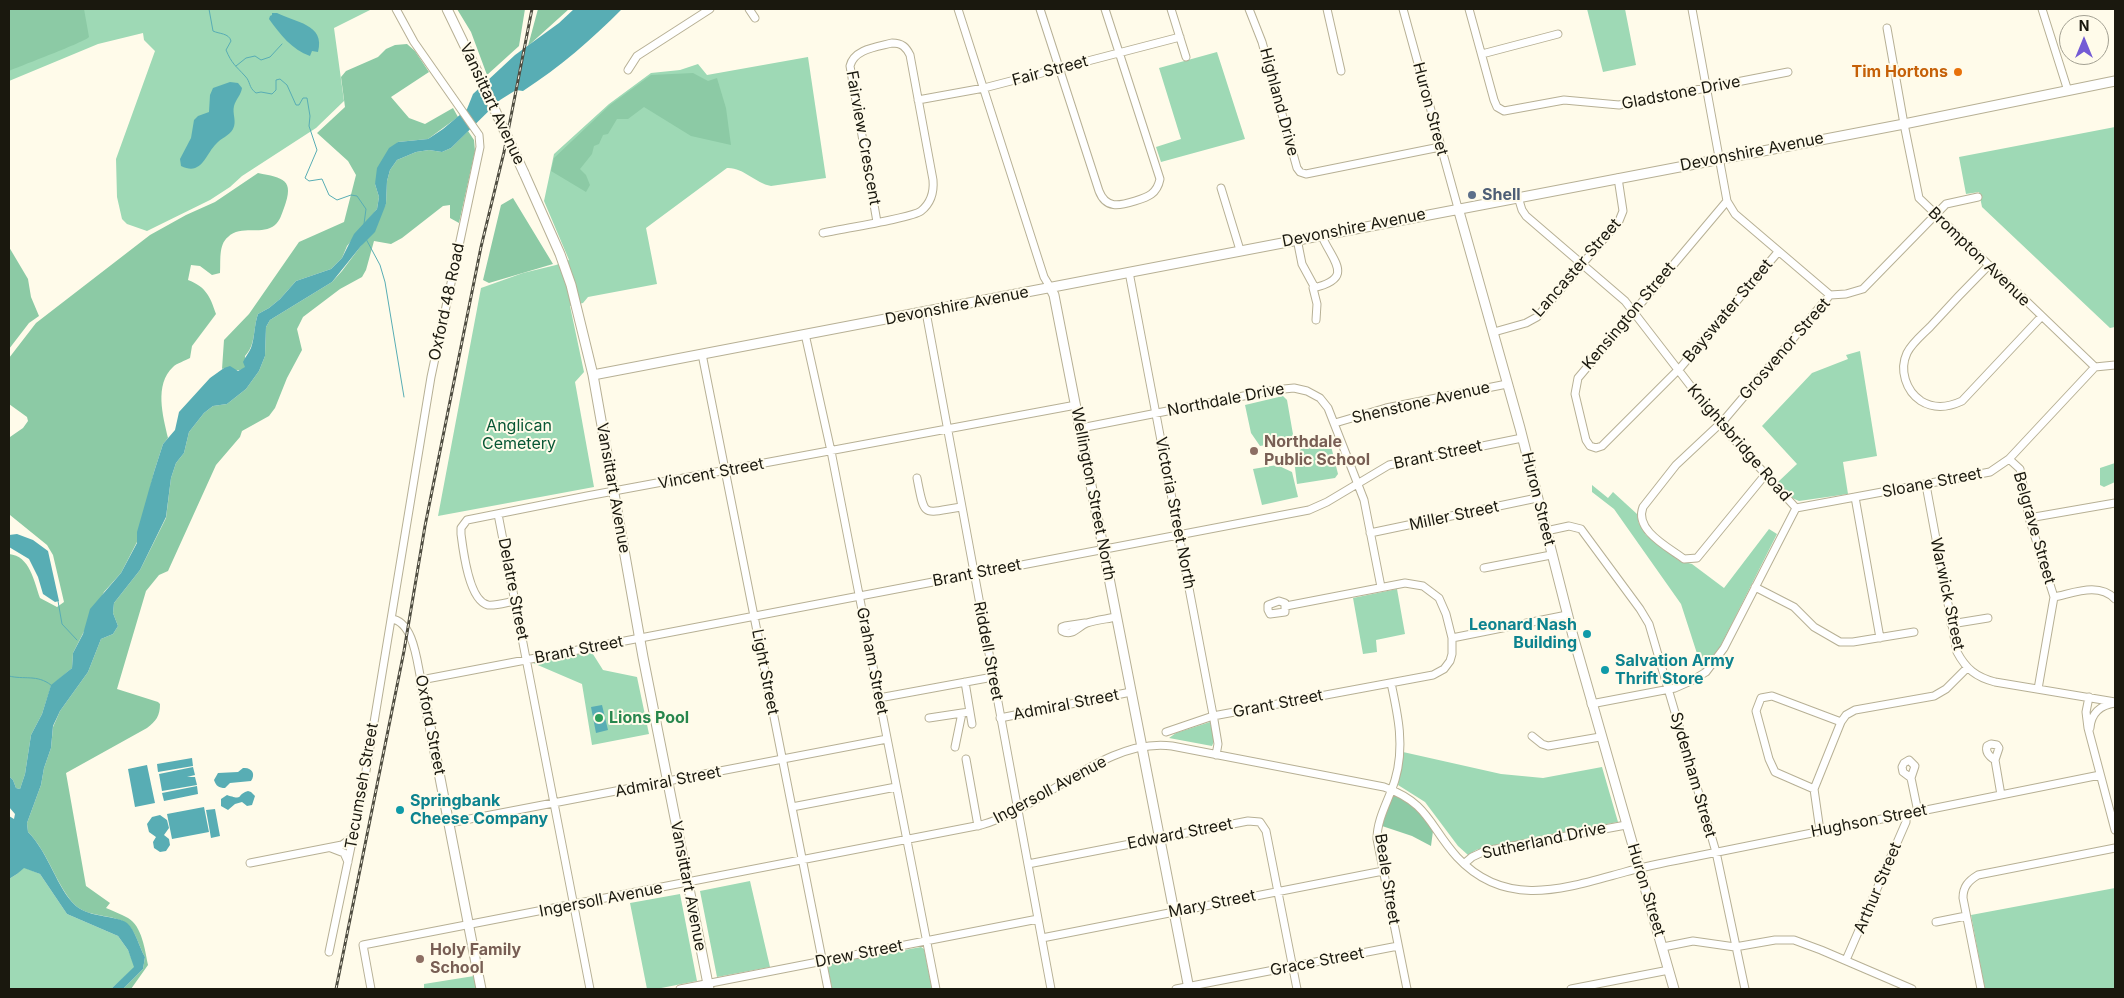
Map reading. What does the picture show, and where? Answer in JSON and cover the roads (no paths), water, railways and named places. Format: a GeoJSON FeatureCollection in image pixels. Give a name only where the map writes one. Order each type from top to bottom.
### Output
{"type":"FeatureCollection","features":[{"type":"Feature","properties":{"kind":"main road","name":"Vansittart Avenue"},"geometry":{"type":"LineString","coordinates":[[447,9],[476,67],[524,173],[560,254],[568,277],[593,375],[640,638],[708,987]]}},
{"type":"Feature","properties":{"kind":"main road","name":"Devonshire Avenue"},"geometry":{"type":"LineString","coordinates":[[593,375],[1321,234],[1904,124],[2115,81]]}},
{"type":"Feature","properties":{"kind":"main road","name":"Huron Street"},"geometry":{"type":"LineString","coordinates":[[1458,208],[1494,332],[1591,704],[1674,989]]}},
{"type":"Feature","properties":{"kind":"main road","name":"Wellington Street North"},"geometry":{"type":"LineString","coordinates":[[1050,287],[1054,295],[1076,405],[1188,988]]}},
{"type":"Feature","properties":{"kind":"main road","name":"Oxford Street"},"geometry":{"type":"LineString","coordinates":[[421,680],[481,989]]}},
{"type":"Feature","properties":{"kind":"street","name":"Oxford 48 Road"},"geometry":{"type":"LineString","coordinates":[[391,619],[431,377],[480,147],[476,131],[414,42],[396,9]]}},
{"type":"Feature","properties":{"kind":"street"},"geometry":{"type":"LineString","coordinates":[[628,70],[637,56],[710,9]]}},
{"type":"Feature","properties":{"kind":"street"},"geometry":{"type":"LineString","coordinates":[[749,9],[755,18]]}},
{"type":"Feature","properties":{"kind":"street","name":"Wellington Street North"},"geometry":{"type":"LineString","coordinates":[[958,9],[1044,276],[1050,287]]}},
{"type":"Feature","properties":{"kind":"street"},"geometry":{"type":"LineString","coordinates":[[1040,9],[1098,191],[1106,201],[1120,206],[1150,196],[1157,190],[1160,179],[1105,9]]}},
{"type":"Feature","properties":{"kind":"street"},"geometry":{"type":"LineString","coordinates":[[1171,9],[1186,57]]}},
{"type":"Feature","properties":{"kind":"street","name":"Highland Drive"},"geometry":{"type":"LineString","coordinates":[[1249,9],[1262,42],[1297,168],[1300,172],[1306,174],[1440,147]]}},
{"type":"Feature","properties":{"kind":"street"},"geometry":{"type":"LineString","coordinates":[[1327,9],[1341,72]]}},
{"type":"Feature","properties":{"kind":"street","name":"Huron Street"},"geometry":{"type":"LineString","coordinates":[[1403,9],[1458,208]]}},
{"type":"Feature","properties":{"kind":"street","name":"Gladstone Drive"},"geometry":{"type":"LineString","coordinates":[[1469,9],[1495,104],[1504,111],[1564,100],[1619,105],[1788,72]]}},
{"type":"Feature","properties":{"kind":"street"},"geometry":{"type":"LineString","coordinates":[[1692,9],[1708,88],[1727,201],[1735,214],[1830,295]]}},
{"type":"Feature","properties":{"kind":"street"},"geometry":{"type":"LineString","coordinates":[[2042,9],[2068,91]]}},
{"type":"Feature","properties":{"kind":"street","name":"Brompton Avenue"},"geometry":{"type":"LineString","coordinates":[[1888,28],[1916,192],[1922,202],[2096,368]]}},
{"type":"Feature","properties":{"kind":"street"},"geometry":{"type":"LineString","coordinates":[[1482,54],[1558,34]]}},
{"type":"Feature","properties":{"kind":"street","name":"Fair Street"},"geometry":{"type":"LineString","coordinates":[[918,100],[984,88],[1180,37]]}},
{"type":"Feature","properties":{"kind":"street","name":"Fairview Crescent"},"geometry":{"type":"LineString","coordinates":[[897,43],[903,45],[910,55],[933,180],[932,194],[926,206],[918,214],[877,222],[850,68],[852,59],[860,53],[887,44],[897,43]]}},
{"type":"Feature","properties":{"kind":"street","name":"Lancaster Street"},"geometry":{"type":"LineString","coordinates":[[1494,332],[1526,324],[1537,318],[1622,216],[1623,205],[1618,178]]}},
{"type":"Feature","properties":{"kind":"street"},"geometry":{"type":"LineString","coordinates":[[1221,188],[1240,250]]}},
{"type":"Feature","properties":{"kind":"street","name":"Knightsbridge Road"},"geometry":{"type":"LineString","coordinates":[[1518,197],[1526,216],[1617,294],[1720,424],[1796,508],[1724,648],[1712,666],[1691,681],[1668,689],[1591,704]]}},
{"type":"Feature","properties":{"kind":"street","name":"Grosvenor Street"},"geometry":{"type":"LineString","coordinates":[[1765,475],[1697,558],[1684,559],[1649,532],[1641,520],[1643,507],[1676,465],[1720,424],[1830,295],[1857,292],[1867,286],[1934,214],[1950,202],[1978,197]]}},
{"type":"Feature","properties":{"kind":"street","name":"Kensington Street"},"geometry":{"type":"LineString","coordinates":[[1678,370],[1602,446],[1593,448],[1588,443],[1575,394],[1576,380],[1727,201]]}},
{"type":"Feature","properties":{"kind":"street"},"geometry":{"type":"LineString","coordinates":[[823,233],[877,222]]}},
{"type":"Feature","properties":{"kind":"street"},"geometry":{"type":"LineString","coordinates":[[1315,288],[1331,283],[1338,276],[1337,263],[1326,247],[1321,234]]}},
{"type":"Feature","properties":{"kind":"street"},"geometry":{"type":"LineString","coordinates":[[1297,239],[1302,264],[1315,288],[1313,288],[1317,304],[1316,320]]}},
{"type":"Feature","properties":{"kind":"street","name":"Bayswater Street"},"geometry":{"type":"LineString","coordinates":[[1678,370],[1778,252]]}},
{"type":"Feature","properties":{"kind":"street"},"geometry":{"type":"LineString","coordinates":[[1988,266],[1908,352],[1904,372],[1908,387],[1914,394],[1924,402],[1937,406],[1952,405],[1962,400],[2041,317]]}},
{"type":"Feature","properties":{"kind":"street","name":"Victoria Street North"},"geometry":{"type":"LineString","coordinates":[[1129,272],[1213,716],[1218,744],[1216,755]]}},
{"type":"Feature","properties":{"kind":"street","name":"Riddell Street"},"geometry":{"type":"LineString","coordinates":[[926,312],[1051,989]]}},
{"type":"Feature","properties":{"kind":"street","name":"Graham Street"},"geometry":{"type":"LineString","coordinates":[[806,334],[831,451],[936,989]]}},
{"type":"Feature","properties":{"kind":"street","name":"Light Street"},"geometry":{"type":"LineString","coordinates":[[702,354],[828,989]]}},
{"type":"Feature","properties":{"kind":"street"},"geometry":{"type":"LineString","coordinates":[[2096,368],[2115,365]]}},
{"type":"Feature","properties":{"kind":"street","name":"Sloane Street"},"geometry":{"type":"LineString","coordinates":[[1796,508],[1986,474],[1998,468],[2009,458],[2096,368]]}},
{"type":"Feature","properties":{"kind":"street","name":"Shenstone Avenue"},"geometry":{"type":"LineString","coordinates":[[1335,423],[1386,408],[1507,384]]}},
{"type":"Feature","properties":{"kind":"street","name":"Northdale Drive"},"geometry":{"type":"LineString","coordinates":[[1080,428],[1271,390],[1294,388],[1307,390],[1320,398],[1328,408],[1364,500],[1381,587]]}},
{"type":"Feature","properties":{"kind":"street","name":"Vincent Street"},"geometry":{"type":"LineString","coordinates":[[515,601],[489,605],[477,595],[470,582],[462,542],[461,528],[467,520],[1076,405]]}},
{"type":"Feature","properties":{"kind":"street","name":"Brant Street"},"geometry":{"type":"LineString","coordinates":[[421,680],[1309,510],[1327,502],[1389,465],[1522,438]]}},
{"type":"Feature","properties":{"kind":"street","name":"Belgrave Street"},"geometry":{"type":"LineString","coordinates":[[2009,458],[2020,469],[2029,518],[2054,597],[2038,689]]}},
{"type":"Feature","properties":{"kind":"street"},"geometry":{"type":"LineString","coordinates":[[917,478],[922,506],[926,510],[931,512],[961,507]]}},
{"type":"Feature","properties":{"kind":"street","name":"Warwick Street"},"geometry":{"type":"LineString","coordinates":[[1926,485],[1957,652],[1967,668],[1976,675],[1988,680],[2115,702]]}},
{"type":"Feature","properties":{"kind":"street"},"geometry":{"type":"LineString","coordinates":[[1855,497],[1880,638]]}},
{"type":"Feature","properties":{"kind":"street","name":"Miller Street"},"geometry":{"type":"LineString","coordinates":[[1370,533],[1538,498]]}},
{"type":"Feature","properties":{"kind":"street"},"geometry":{"type":"LineString","coordinates":[[2029,518],[2115,504]]}},
{"type":"Feature","properties":{"kind":"street","name":"Delatre Street"},"geometry":{"type":"LineString","coordinates":[[498,514],[590,989]]}},
{"type":"Feature","properties":{"kind":"street","name":"Sydenham Street"},"geometry":{"type":"LineString","coordinates":[[1546,531],[1573,526],[1581,529],[1646,618],[1716,852],[1745,989]]}},
{"type":"Feature","properties":{"kind":"street"},"geometry":{"type":"LineString","coordinates":[[1484,568],[1552,555]]}},
{"type":"Feature","properties":{"kind":"street"},"geometry":{"type":"LineString","coordinates":[[1286,606],[1411,583],[1423,586],[1434,593],[1443,604],[1452,638],[1567,615]]}},
{"type":"Feature","properties":{"kind":"street"},"geometry":{"type":"LineString","coordinates":[[1755,587],[1794,607],[1814,627],[1839,642],[1847,643],[1914,632]]}},
{"type":"Feature","properties":{"kind":"street"},"geometry":{"type":"LineString","coordinates":[[2054,597],[2097,590],[2106,592],[2115,599]]}},
{"type":"Feature","properties":{"kind":"street"},"geometry":{"type":"LineString","coordinates":[[1085,623],[1116,617]]}},
{"type":"Feature","properties":{"kind":"street"},"geometry":{"type":"LineString","coordinates":[[1951,624],[1988,618]]}},
{"type":"Feature","properties":{"kind":"street","name":"Oxford Street"},"geometry":{"type":"LineString","coordinates":[[391,619],[397,619],[411,635],[421,680]]}},
{"type":"Feature","properties":{"kind":"street","name":"Tecumseh Street"},"geometry":{"type":"LineString","coordinates":[[329,952],[348,865],[391,619]]}},
{"type":"Feature","properties":{"kind":"street","name":"Grant Street"},"geometry":{"type":"LineString","coordinates":[[1166,732],[1213,716],[1431,675],[1441,671],[1452,658],[1452,638]]}},
{"type":"Feature","properties":{"kind":"street"},"geometry":{"type":"LineString","coordinates":[[1820,831],[1814,789],[1841,722],[1846,715],[1854,711],[1941,694],[1967,668]]}},
{"type":"Feature","properties":{"kind":"street"},"geometry":{"type":"LineString","coordinates":[[879,698],[993,677]]}},
{"type":"Feature","properties":{"kind":"street"},"geometry":{"type":"LineString","coordinates":[[965,682],[972,724]]}},
{"type":"Feature","properties":{"kind":"street","name":"Beale Street"},"geometry":{"type":"LineString","coordinates":[[1391,683],[1400,732],[1398,767],[1377,834],[1407,989]]}},
{"type":"Feature","properties":{"kind":"street","name":"Admiral Street"},"geometry":{"type":"LineString","coordinates":[[1000,718],[1131,692]]}},
{"type":"Feature","properties":{"kind":"street"},"geometry":{"type":"LineString","coordinates":[[1814,789],[1781,776],[1771,766],[1756,706],[1761,698],[1772,696],[1841,722]]}},
{"type":"Feature","properties":{"kind":"street"},"geometry":{"type":"LineString","coordinates":[[2089,697],[2086,712],[2090,734],[2115,830]]}},
{"type":"Feature","properties":{"kind":"street"},"geometry":{"type":"LineString","coordinates":[[2090,734],[2090,725],[2096,712],[2102,707],[2115,702]]}},
{"type":"Feature","properties":{"kind":"street"},"geometry":{"type":"LineString","coordinates":[[928,718],[970,712]]}},
{"type":"Feature","properties":{"kind":"street"},"geometry":{"type":"LineString","coordinates":[[955,747],[962,713]]}},
{"type":"Feature","properties":{"kind":"street"},"geometry":{"type":"LineString","coordinates":[[1532,736],[1548,746],[1600,736]]}},
{"type":"Feature","properties":{"kind":"street","name":"Admiral Street"},"geometry":{"type":"LineString","coordinates":[[449,823],[887,739]]}},
{"type":"Feature","properties":{"kind":"street","name":"Ingersoll Avenue"},"geometry":{"type":"LineString","coordinates":[[371,989],[363,945],[978,826],[1018,809],[1121,752],[1141,746],[1167,746],[1392,790],[1407,796],[1421,808],[1450,848],[1465,864],[1493,882],[1508,887],[1533,892],[1560,890],[1639,868]]}},
{"type":"Feature","properties":{"kind":"street"},"geometry":{"type":"LineString","coordinates":[[966,759],[978,826]]}},
{"type":"Feature","properties":{"kind":"street"},"geometry":{"type":"LineString","coordinates":[[1995,760],[2001,795]]}},
{"type":"Feature","properties":{"kind":"street","name":"Hughson Street"},"geometry":{"type":"LineString","coordinates":[[1639,868],[2100,775]]}},
{"type":"Feature","properties":{"kind":"street"},"geometry":{"type":"LineString","coordinates":[[1911,778],[1918,812]]}},
{"type":"Feature","properties":{"kind":"street"},"geometry":{"type":"LineString","coordinates":[[792,807],[896,787]]}},
{"type":"Feature","properties":{"kind":"street","name":"Arthur Street"},"geometry":{"type":"LineString","coordinates":[[1846,960],[1906,822],[1906,814]]}},
{"type":"Feature","properties":{"kind":"street","name":"Edward Street"},"geometry":{"type":"LineString","coordinates":[[1028,864],[1248,821],[1260,822],[1266,831],[1278,892]]}},
{"type":"Feature","properties":{"kind":"street","name":"Sutherland Drive"},"geometry":{"type":"LineString","coordinates":[[1465,864],[1472,857],[1485,851],[1626,825]]}},
{"type":"Feature","properties":{"kind":"street"},"geometry":{"type":"LineString","coordinates":[[250,863],[328,848],[347,843],[353,837]]}},
{"type":"Feature","properties":{"kind":"street"},"geometry":{"type":"LineString","coordinates":[[328,848],[344,852],[348,865]]}},
{"type":"Feature","properties":{"kind":"street"},"geometry":{"type":"LineString","coordinates":[[1981,989],[1963,898],[1964,888],[1969,880],[1978,875],[2115,848]]}},
{"type":"Feature","properties":{"kind":"street","name":"Mary Street"},"geometry":{"type":"LineString","coordinates":[[1042,938],[1383,871]]}},
{"type":"Feature","properties":{"kind":"street"},"geometry":{"type":"LineString","coordinates":[[1278,892],[1297,989]]}},
{"type":"Feature","properties":{"kind":"street"},"geometry":{"type":"LineString","coordinates":[[1936,922],[1966,916]]}},
{"type":"Feature","properties":{"kind":"street","name":"Drew Street"},"geometry":{"type":"LineString","coordinates":[[680,989],[708,987],[822,961],[1038,919]]}},
{"type":"Feature","properties":{"kind":"street"},"geometry":{"type":"LineString","coordinates":[[1662,947],[1697,941],[1735,947],[1775,940],[1794,940],[1808,944],[1912,989]]}},
{"type":"Feature","properties":{"kind":"street","name":"Grace Street"},"geometry":{"type":"LineString","coordinates":[[1176,989],[1398,946]]}},
{"type":"Feature","properties":{"kind":"street"},"geometry":{"type":"LineString","coordinates":[[1571,989],[1669,970]]}},
{"type":"Feature","properties":{"kind":"water"},"geometry":{"type":"Polygon","coordinates":[[[574,9],[622,9],[587,42],[550,72],[523,91],[516,90],[500,100],[451,148],[442,152],[429,150],[416,152],[397,160],[390,170],[387,181],[386,204],[375,232],[332,282],[270,320],[266,327],[265,356],[259,371],[246,389],[227,404],[213,406],[204,413],[189,432],[184,453],[176,463],[171,478],[166,517],[140,570],[114,603],[113,613],[118,626],[113,634],[101,639],[88,672],[60,711],[53,726],[51,748],[44,768],[41,785],[27,823],[28,832],[42,850],[69,899],[88,913],[122,920],[130,926],[135,935],[145,957],[143,969],[123,989],[111,989],[134,967],[128,950],[118,936],[67,914],[40,874],[24,868],[9,879],[9,816],[14,819],[15,814],[9,807],[9,776],[16,788],[20,789],[25,774],[31,735],[42,714],[51,685],[72,668],[73,653],[83,634],[90,609],[121,573],[137,543],[137,532],[163,444],[175,430],[179,412],[210,378],[230,366],[238,371],[245,367],[243,362],[251,348],[258,314],[280,299],[296,281],[331,269],[342,258],[354,234],[377,209],[379,197],[375,184],[377,168],[389,148],[398,142],[428,139],[443,129],[467,109],[473,94],[515,55],[559,23],[574,9]]]}},
{"type":"Feature","properties":{"kind":"water"},"geometry":{"type":"Polygon","coordinates":[[[272,13],[277,13],[300,22],[313,30],[317,35],[319,43],[318,52],[312,51],[310,56],[292,46],[269,19],[272,13]]]}},
{"type":"Feature","properties":{"kind":"water"},"geometry":{"type":"Polygon","coordinates":[[[230,82],[238,83],[242,88],[234,106],[235,123],[233,129],[216,144],[198,166],[188,168],[181,166],[180,159],[191,138],[194,120],[198,116],[209,112],[210,95],[213,88],[230,82]]]}},
{"type":"Feature","properties":{"kind":"water"},"geometry":{"type":"Polygon","coordinates":[[[17,534],[33,540],[48,551],[59,601],[55,602],[43,594],[38,577],[29,559],[9,547],[9,535],[17,534]]]}},
{"type":"Feature","properties":{"kind":"water","name":"Lions Pool"},"geometry":{"type":"Polygon","coordinates":[[[602,705],[608,730],[596,733],[591,707],[602,705]]]}},
{"type":"Feature","properties":{"kind":"water"},"geometry":{"type":"Polygon","coordinates":[[[192,758],[193,766],[158,772],[157,764],[192,758]]]}},
{"type":"Feature","properties":{"kind":"water"},"geometry":{"type":"Polygon","coordinates":[[[147,765],[155,803],[135,807],[128,769],[147,765]]]}},
{"type":"Feature","properties":{"kind":"water"},"geometry":{"type":"Polygon","coordinates":[[[193,767],[195,775],[187,777],[195,777],[197,785],[162,791],[159,774],[193,767]]]}},
{"type":"Feature","properties":{"kind":"water"},"geometry":{"type":"Polygon","coordinates":[[[243,768],[249,769],[252,772],[251,781],[230,783],[225,788],[219,787],[214,780],[218,773],[238,772],[243,768]]]}},
{"type":"Feature","properties":{"kind":"water"},"geometry":{"type":"Polygon","coordinates":[[[197,786],[198,794],[164,801],[162,793],[197,786]]]}},
{"type":"Feature","properties":{"kind":"water"},"geometry":{"type":"Polygon","coordinates":[[[248,791],[255,796],[252,805],[247,806],[242,802],[235,804],[228,810],[221,806],[221,799],[227,795],[238,797],[248,791]]]}},
{"type":"Feature","properties":{"kind":"water"},"geometry":{"type":"Polygon","coordinates":[[[204,807],[209,832],[172,839],[167,814],[204,807]]]}},
{"type":"Feature","properties":{"kind":"water"},"geometry":{"type":"Polygon","coordinates":[[[215,809],[220,836],[211,838],[206,810],[215,809]]]}},
{"type":"Feature","properties":{"kind":"water"},"geometry":{"type":"Polygon","coordinates":[[[160,815],[167,820],[169,828],[164,835],[169,839],[170,845],[166,851],[160,852],[154,848],[153,842],[156,837],[149,832],[147,824],[152,817],[160,815]]]}},
{"type":"Feature","properties":{"kind":"waterway"},"geometry":{"type":"LineString","coordinates":[[209,9],[213,31],[230,38],[231,41],[226,50],[232,61],[247,78],[253,91],[256,93],[272,94],[276,90],[276,80],[280,79],[287,85],[296,105],[299,105],[303,98],[307,98],[310,116],[309,126],[317,150],[305,178],[309,181],[322,179],[329,195],[337,200],[351,195],[357,196],[366,209],[364,224]]}},
{"type":"Feature","properties":{"kind":"waterway"},"geometry":{"type":"LineString","coordinates":[[236,66],[246,58],[255,56],[261,60],[270,57],[282,44]]}},
{"type":"Feature","properties":{"kind":"waterway"},"geometry":{"type":"LineString","coordinates":[[366,239],[380,265],[385,282],[404,397]]}},
{"type":"Feature","properties":{"kind":"waterway"},"geometry":{"type":"LineString","coordinates":[[58,601],[62,624],[77,640]]}},
{"type":"Feature","properties":{"kind":"waterway"},"geometry":{"type":"LineString","coordinates":[[9,676],[36,678],[51,685]]}},
{"type":"Feature","properties":{"kind":"railway"},"geometry":{"type":"LineString","coordinates":[[336,989],[404,651],[425,526],[481,247],[504,152],[532,9]]}},
{"type":"Feature","properties":{"kind":"place","name":"Tim Hortons"},"geometry":{"type":"Point","coordinates":[1958,72]}},
{"type":"Feature","properties":{"kind":"place","name":"Shell"},"geometry":{"type":"Point","coordinates":[1472,195]}},
{"type":"Feature","properties":{"kind":"place","name":"Northdale Public School"},"geometry":{"type":"Point","coordinates":[1254,451]}},
{"type":"Feature","properties":{"kind":"place","name":"Leonard Nash Building"},"geometry":{"type":"Point","coordinates":[1587,634]}},
{"type":"Feature","properties":{"kind":"place","name":"Salvation Army Thrift Store"},"geometry":{"type":"Point","coordinates":[1605,670]}},
{"type":"Feature","properties":{"kind":"place","name":"Lions Pool"},"geometry":{"type":"Point","coordinates":[599,718]}},
{"type":"Feature","properties":{"kind":"place","name":"Springbank Cheese Company"},"geometry":{"type":"Point","coordinates":[400,810]}},
{"type":"Feature","properties":{"kind":"place","name":"Holy Family School"},"geometry":{"type":"Point","coordinates":[420,959]}},
{"type":"Feature","properties":{"kind":"park label","name":"Anglican Cemetery"},"geometry":{"type":"Point","coordinates":[519,435]}}]}
